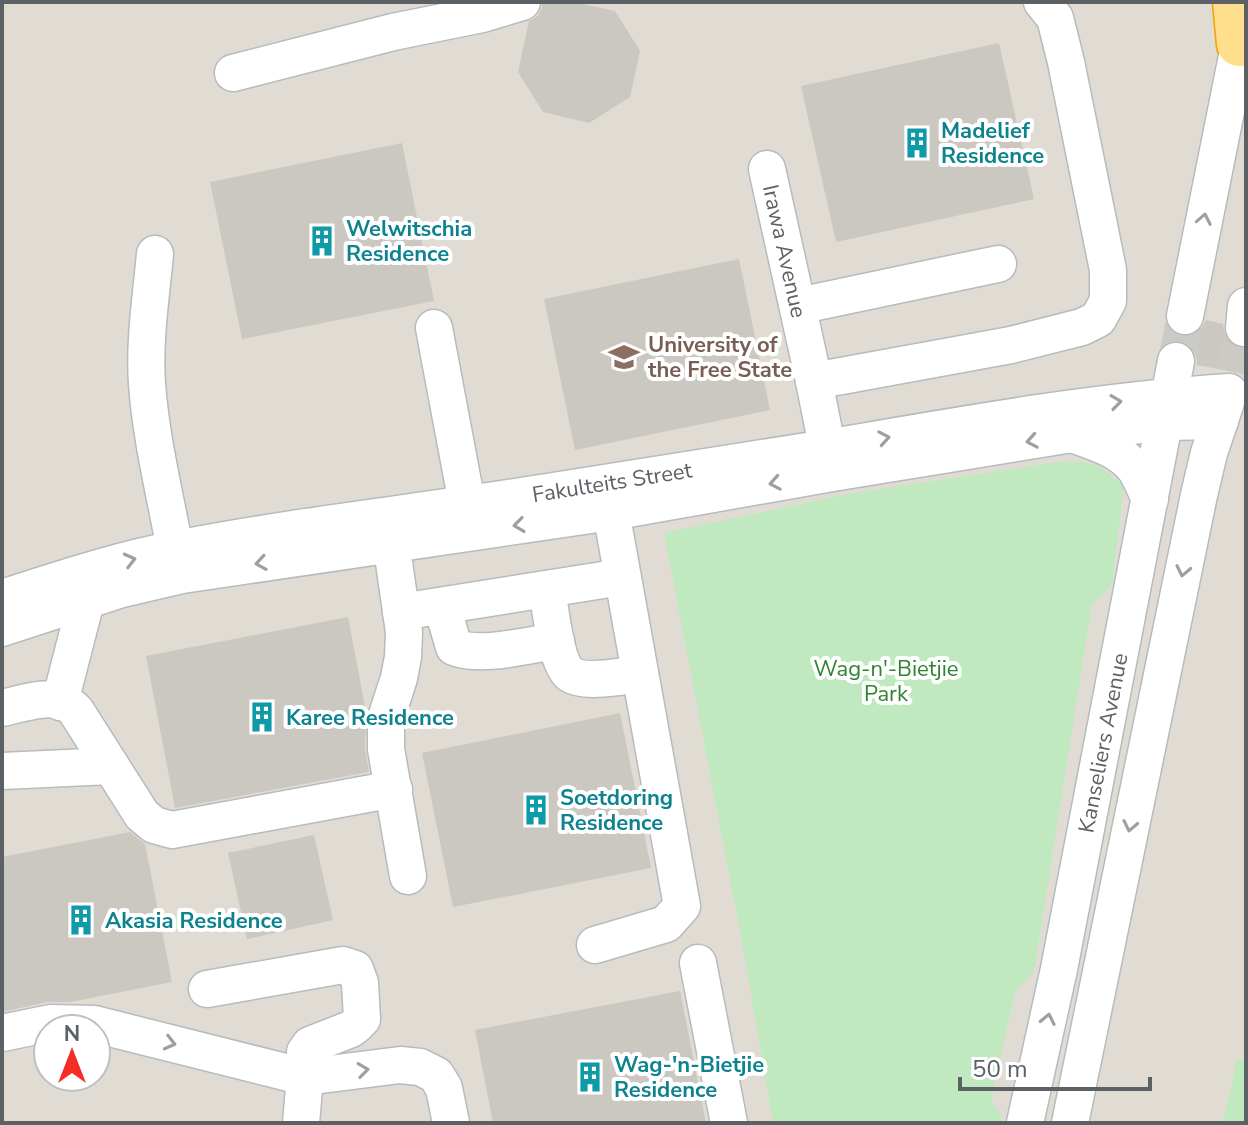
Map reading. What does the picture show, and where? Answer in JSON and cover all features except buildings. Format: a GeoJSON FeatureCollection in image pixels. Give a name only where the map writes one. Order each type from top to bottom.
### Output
{"type":"FeatureCollection","features":[{"type":"Feature","properties":{"kind":"street"},"geometry":{"type":"LineString","coordinates":[[233,73],[391,17],[482,14],[522,2]]}},
{"type":"Feature","properties":{"kind":"street"},"geometry":{"type":"LineString","coordinates":[[814,381],[1011,345],[1082,327],[1098,319],[1108,301],[1108,270],[1066,62],[1055,18],[1042,2]]}},
{"type":"Feature","properties":{"kind":"street"},"geometry":{"type":"LineString","coordinates":[[1185,316],[1240,19]]}},
{"type":"Feature","properties":{"kind":"street","name":"Irawa Avenue"},"geometry":{"type":"LineString","coordinates":[[767,169],[829,460]]}},
{"type":"Feature","properties":{"kind":"street"},"geometry":{"type":"LineString","coordinates":[[155,254],[147,381],[179,562]]}},
{"type":"Feature","properties":{"kind":"street"},"geometry":{"type":"LineString","coordinates":[[798,306],[998,264]]}},
{"type":"Feature","properties":{"kind":"street"},"geometry":{"type":"LineString","coordinates":[[434,328],[470,518]]}},
{"type":"Feature","properties":{"kind":"street","name":"Fakulteits Street"},"geometry":{"type":"LineString","coordinates":[[829,460],[983,420],[1170,393],[1228,395]]}},
{"type":"Feature","properties":{"kind":"street","name":"Fakulteits Street"},"geometry":{"type":"LineString","coordinates":[[2,598],[87,586],[179,562],[608,498],[829,460],[1072,434],[1170,393]]}},
{"type":"Feature","properties":{"kind":"street","name":"Kanseliers Avenue"},"geometry":{"type":"LineString","coordinates":[[1025,1123],[1065,939],[1170,393]]}},
{"type":"Feature","properties":{"kind":"street","name":"Kanseliers Avenue"},"geometry":{"type":"LineString","coordinates":[[1070,1123],[1199,495],[1228,395]]}},
{"type":"Feature","properties":{"kind":"street"},"geometry":{"type":"LineString","coordinates":[[1072,434],[1122,456],[1135,470],[1150,499]]}},
{"type":"Feature","properties":{"kind":"street"},"geometry":{"type":"LineString","coordinates":[[595,945],[666,924],[682,906],[608,498]]}},
{"type":"Feature","properties":{"kind":"street"},"geometry":{"type":"LineString","coordinates":[[389,530],[404,632],[403,657],[386,718],[385,734],[408,876]]}},
{"type":"Feature","properties":{"kind":"street"},"geometry":{"type":"LineString","coordinates":[[401,612],[622,577]]}},
{"type":"Feature","properties":{"kind":"street"},"geometry":{"type":"LineString","coordinates":[[60,702],[87,586]]}},
{"type":"Feature","properties":{"kind":"street","name":"Fakulteits Street"},"geometry":{"type":"LineString","coordinates":[[2,628],[87,586]]}},
{"type":"Feature","properties":{"kind":"street"},"geometry":{"type":"LineString","coordinates":[[547,589],[556,641],[570,673],[603,679],[640,674]]}},
{"type":"Feature","properties":{"kind":"street"},"geometry":{"type":"LineString","coordinates":[[442,606],[454,647],[465,651],[482,653],[556,641]]}},
{"type":"Feature","properties":{"kind":"street"},"geometry":{"type":"LineString","coordinates":[[2,708],[39,701],[66,703],[76,711],[142,815],[154,825],[172,830],[394,789]]}},
{"type":"Feature","properties":{"kind":"street"},"geometry":{"type":"LineString","coordinates":[[2,771],[111,766]]}},
{"type":"Feature","properties":{"kind":"street"},"geometry":{"type":"LineString","coordinates":[[698,963],[729,1123]]}},
{"type":"Feature","properties":{"kind":"street"},"geometry":{"type":"LineString","coordinates":[[207,989],[343,965],[355,969],[360,983],[362,1019],[351,1029],[310,1045],[305,1052],[301,1123]]}},
{"type":"Feature","properties":{"kind":"street"},"geometry":{"type":"LineString","coordinates":[[2,1033],[51,1023],[94,1024],[305,1077],[400,1065],[420,1067],[436,1075],[444,1088],[451,1123]]}},
{"type":"Feature","properties":{"kind":"street"},"geometry":{"type":"LineString","coordinates":[[1016,1123],[1034,1084]]}},
{"type":"Feature","properties":{"kind":"shaded area","name":"University of the Free State"},"geometry":{"type":"Polygon","coordinates":[[[2,2],[1246,2],[1246,1123],[2,1123],[2,2]]]}},
{"type":"Feature","properties":{"kind":"green space","name":"Wag-n'-Bietjie Park"},"geometry":{"type":"Polygon","coordinates":[[[1075,461],[1098,465],[1123,485],[1123,494],[1112,584],[1092,603],[1034,972],[1015,992],[994,1087],[992,1102],[1001,1115],[1001,1123],[773,1123],[664,533],[853,493],[1075,461]]]}},
{"type":"Feature","properties":{"kind":"green space"},"geometry":{"type":"Polygon","coordinates":[[[1237,1059],[1246,1061],[1246,1123],[1223,1123],[1237,1059]]]}},
{"type":"Feature","properties":{"kind":"tunnel"},"geometry":{"type":"LineString","coordinates":[[1176,361],[1185,316]]}},
{"type":"Feature","properties":{"kind":"tunnel"},"geometry":{"type":"LineString","coordinates":[[1234,372],[1244,328]]}},
{"type":"Feature","properties":{"kind":"place","name":"Madelief Residence"},"geometry":{"type":"Point","coordinates":[917,143]}},
{"type":"Feature","properties":{"kind":"place","name":"Welwitschia Residence"},"geometry":{"type":"Point","coordinates":[322,241]}},
{"type":"Feature","properties":{"kind":"place","name":"University of the Free State"},"geometry":{"type":"Point","coordinates":[624,357]}},
{"type":"Feature","properties":{"kind":"place","name":"Karee Residence"},"geometry":{"type":"Point","coordinates":[262,717]}},
{"type":"Feature","properties":{"kind":"place","name":"Soetdoring Residence"},"geometry":{"type":"Point","coordinates":[536,810]}},
{"type":"Feature","properties":{"kind":"place","name":"Akasia Residence"},"geometry":{"type":"Point","coordinates":[81,920]}},
{"type":"Feature","properties":{"kind":"place","name":"Wag-'n-Bietjie Residence"},"geometry":{"type":"Point","coordinates":[590,1077]}}]}
